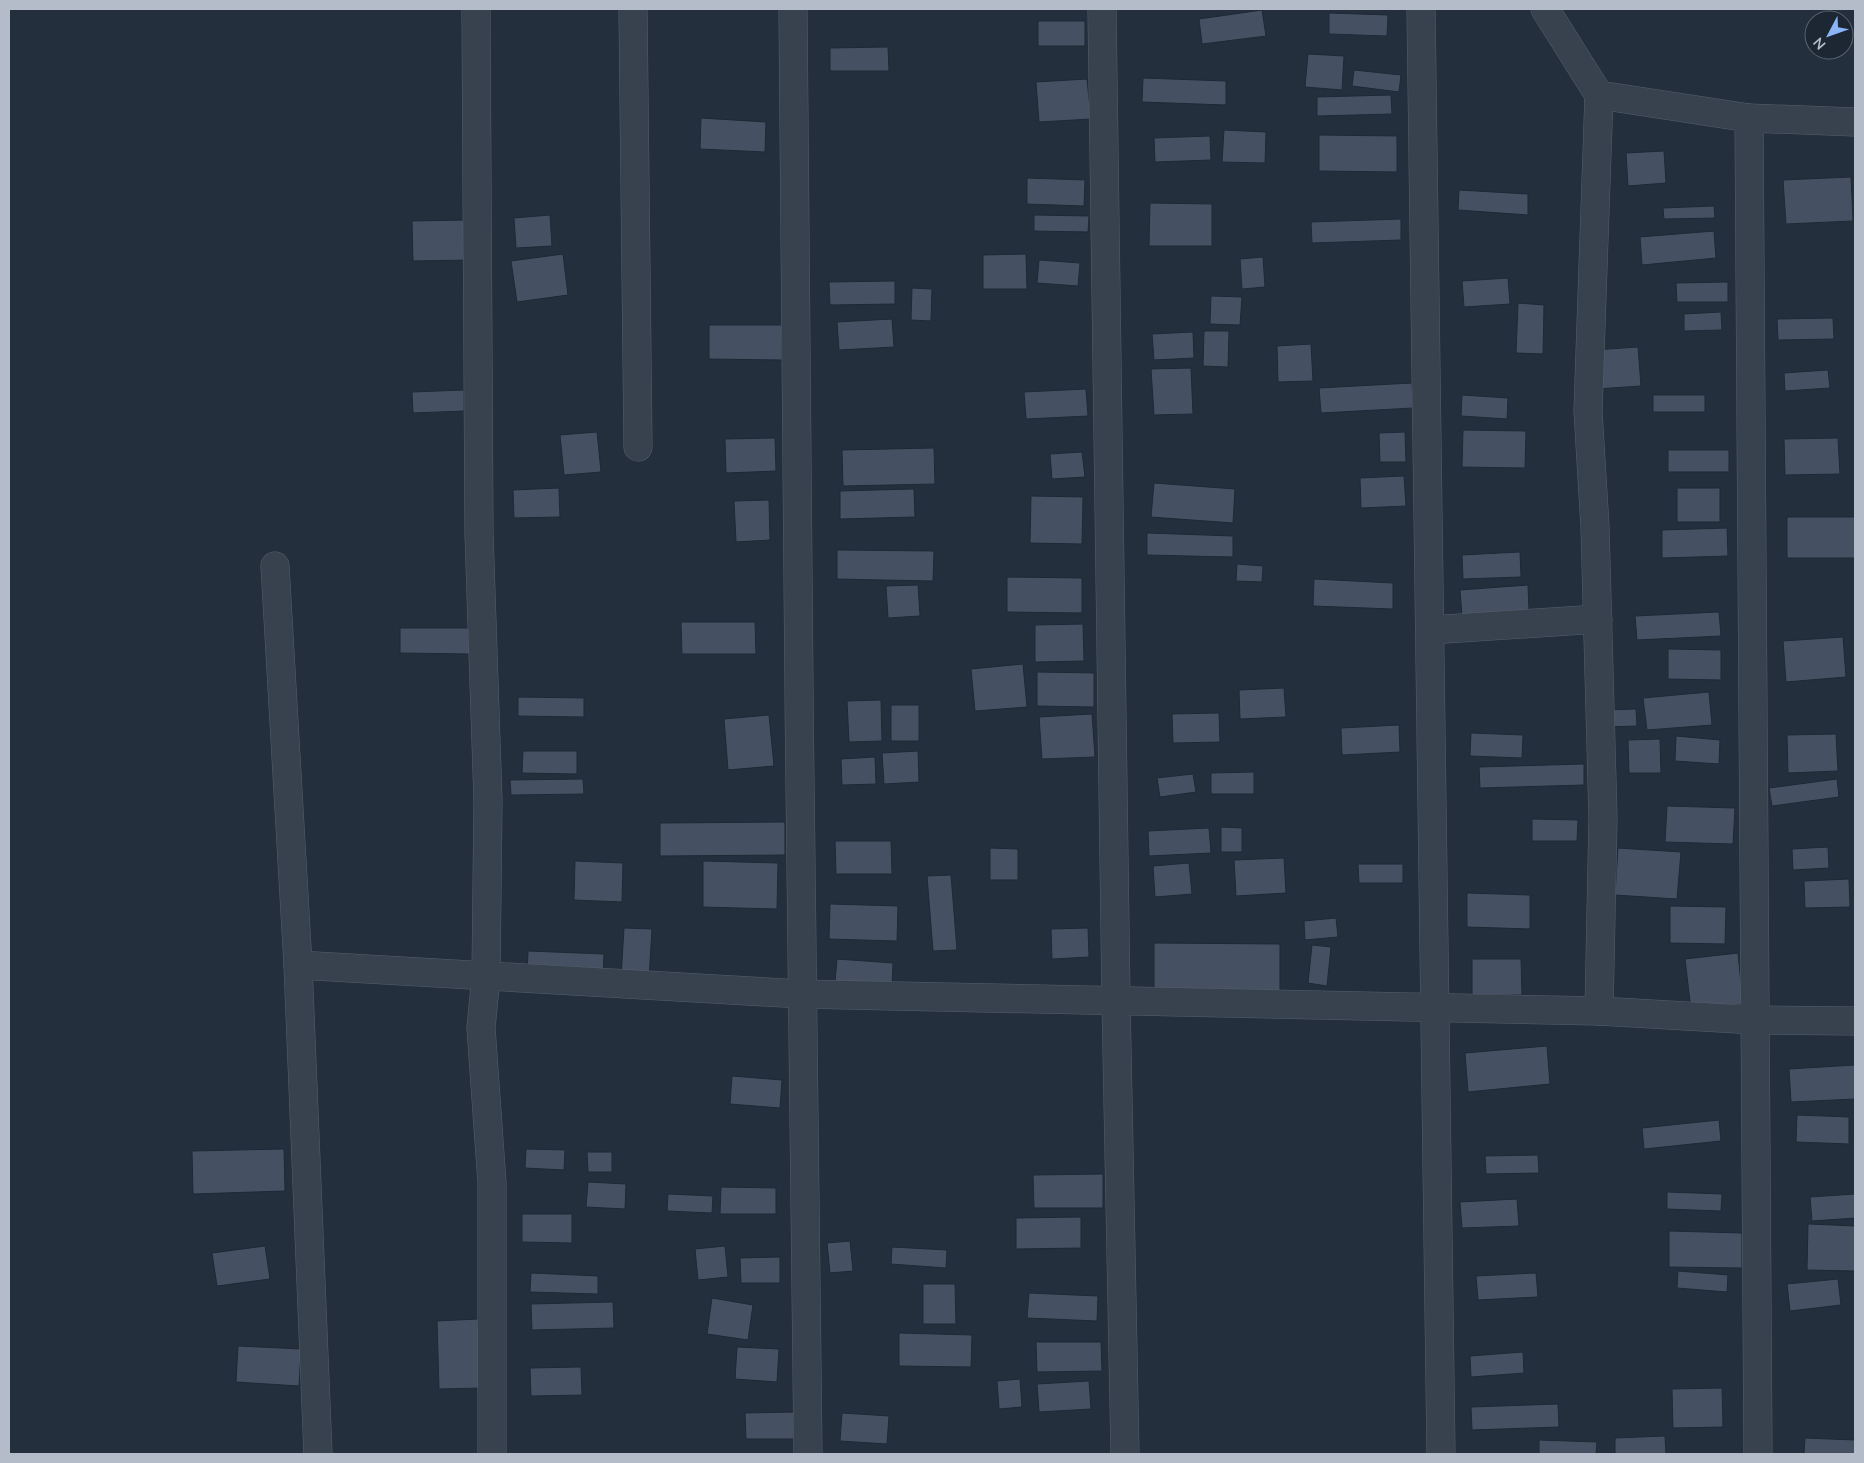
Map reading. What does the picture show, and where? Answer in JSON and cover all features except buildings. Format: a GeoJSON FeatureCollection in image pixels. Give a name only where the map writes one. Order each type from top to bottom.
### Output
{"type":"FeatureCollection","features":[{"type":"Feature","properties":{"kind":"street"},"geometry":{"type":"LineString","coordinates":[[476,9],[479,533],[488,801],[486,976],[482,1028],[492,1183],[492,1454]]}},
{"type":"Feature","properties":{"kind":"street"},"geometry":{"type":"LineString","coordinates":[[633,9],[638,447]]}},
{"type":"Feature","properties":{"kind":"street"},"geometry":{"type":"LineString","coordinates":[[793,9],[800,630],[801,994],[808,1454]]}},
{"type":"Feature","properties":{"kind":"street"},"geometry":{"type":"LineString","coordinates":[[1102,9],[1116,1000],[1125,1454]]}},
{"type":"Feature","properties":{"kind":"street"},"geometry":{"type":"LineString","coordinates":[[1421,9],[1441,1454]]}},
{"type":"Feature","properties":{"kind":"street"},"geometry":{"type":"LineString","coordinates":[[1545,9],[1599,95],[1588,411],[1595,526],[1603,818],[1599,1011]]}},
{"type":"Feature","properties":{"kind":"street"},"geometry":{"type":"LineString","coordinates":[[1599,95],[1749,118],[1855,122]]}},
{"type":"Feature","properties":{"kind":"street"},"geometry":{"type":"LineString","coordinates":[[1749,118],[1758,1454]]}},
{"type":"Feature","properties":{"kind":"street"},"geometry":{"type":"LineString","coordinates":[[275,566],[298,965],[318,1454]]}},
{"type":"Feature","properties":{"kind":"street"},"geometry":{"type":"LineString","coordinates":[[1430,630],[1598,619]]}},
{"type":"Feature","properties":{"kind":"street"},"geometry":{"type":"LineString","coordinates":[[298,965],[801,994],[1434,1009],[1599,1011],[1755,1020],[1855,1021]]}}]}
